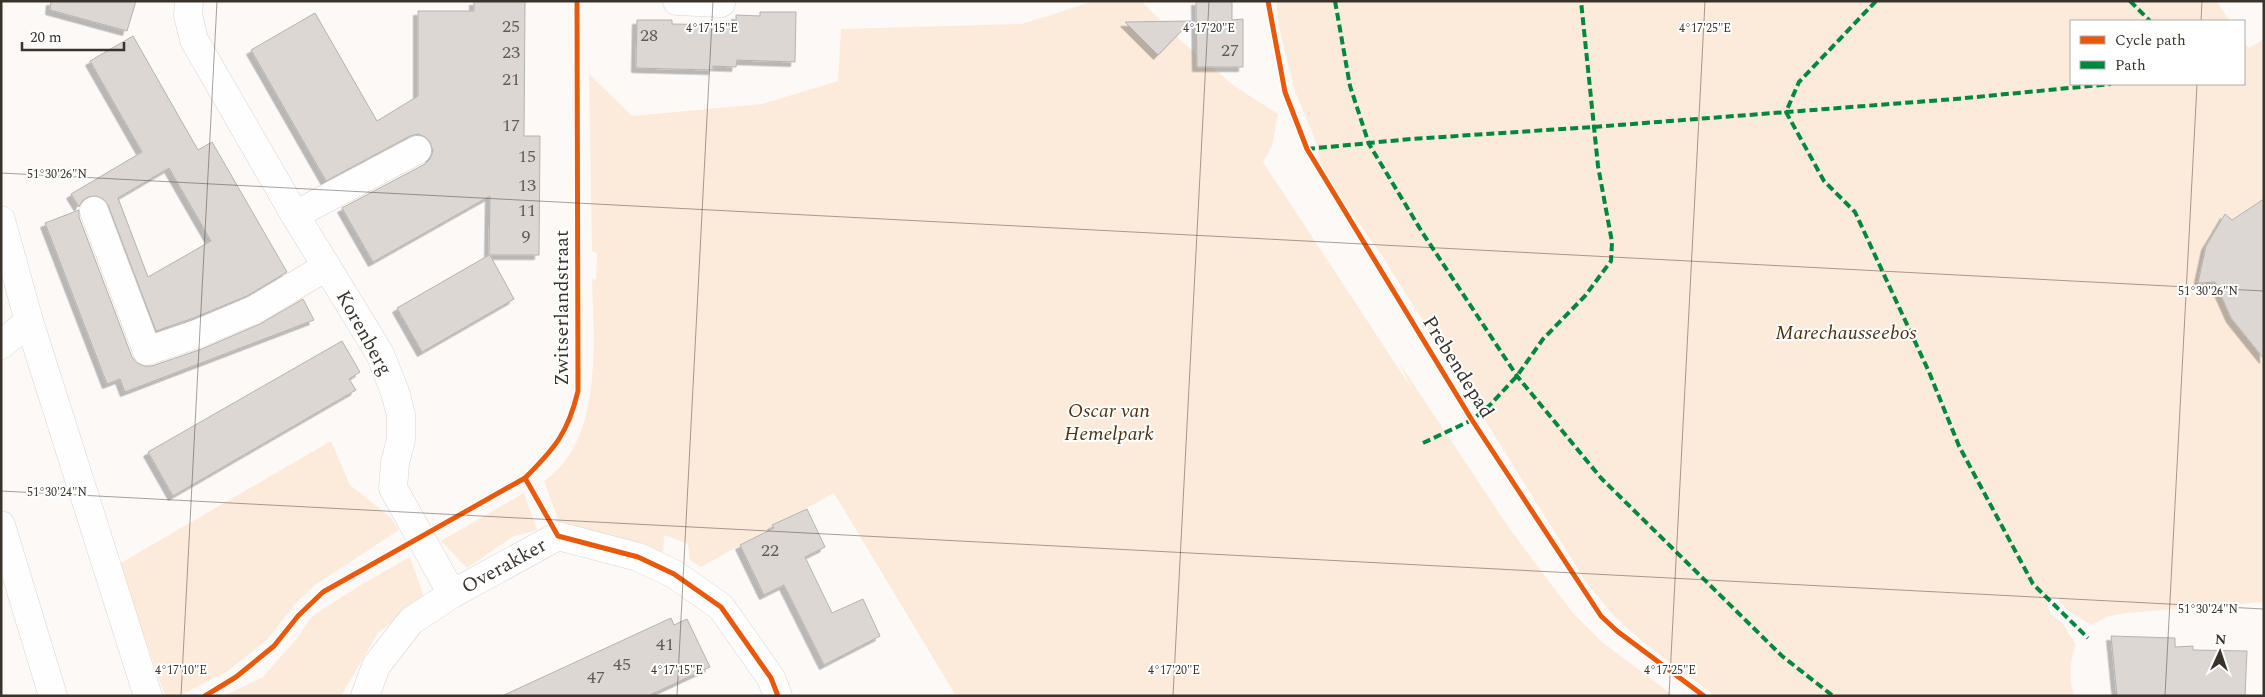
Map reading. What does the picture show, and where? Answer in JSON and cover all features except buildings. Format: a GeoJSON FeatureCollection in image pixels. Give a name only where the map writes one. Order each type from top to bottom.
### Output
{"type":"FeatureCollection","features":[{"type":"Feature","properties":{"kind":"street","name":"Korenberg"},"geometry":{"type":"LineString","coordinates":[[188,1],[188,16],[194,40],[295,215],[380,354],[396,392],[401,415],[402,440],[395,463],[393,488],[452,594]]}},
{"type":"Feature","properties":{"kind":"street"},"geometry":{"type":"LineString","coordinates":[[677,1],[721,3]]}},
{"type":"Feature","properties":{"kind":"street"},"geometry":{"type":"LineString","coordinates":[[295,215],[417,150]]}},
{"type":"Feature","properties":{"kind":"street","name":"Korenberg"},"geometry":{"type":"LineString","coordinates":[[94,211],[148,351],[197,334],[254,310],[326,267]]}},
{"type":"Feature","properties":{"kind":"street"},"geometry":{"type":"LineString","coordinates":[[1,220],[29,321],[148,696]]}},
{"type":"Feature","properties":{"kind":"street"},"geometry":{"type":"LineString","coordinates":[[1,319],[29,321]]}},
{"type":"Feature","properties":{"kind":"street"},"geometry":{"type":"LineString","coordinates":[[1,345],[29,321]]}},
{"type":"Feature","properties":{"kind":"street"},"geometry":{"type":"LineString","coordinates":[[1,525],[53,696]]}},
{"type":"Feature","properties":{"kind":"street","name":"Overakker"},"geometry":{"type":"LineString","coordinates":[[365,696],[376,666],[392,642],[411,621],[452,594],[558,536],[638,557],[674,574],[721,607],[770,678],[778,696]]}},
{"type":"Feature","properties":{"kind":"green space","name":"Oscar van Hemelpark"},"geometry":{"type":"Polygon","coordinates":[[[1141,1],[1179,39],[1233,85],[1278,114],[1272,146],[1263,162],[1412,389],[1398,361],[1509,528],[1573,613],[1602,642],[1674,696],[956,696],[834,493],[701,567],[690,560],[688,544],[664,535],[663,559],[559,522],[544,481],[563,464],[577,442],[586,416],[591,388],[593,359],[592,279],[596,280],[597,253],[592,251],[589,74],[632,116],[762,104],[838,81],[841,29],[1022,24],[1091,2],[1141,1]]]}},
{"type":"Feature","properties":{"kind":"green space","name":"Marechausseebos"},"geometry":{"type":"Polygon","coordinates":[[[1276,1],[2216,1],[2229,20],[2070,20],[2070,85],[2245,85],[2245,43],[2249,48],[2264,39],[2264,602],[2126,613],[2109,616],[2091,625],[2066,609],[2057,597],[2046,598],[2050,613],[2063,624],[2076,645],[2070,670],[2074,696],[1715,696],[1643,642],[1612,614],[1586,582],[1383,257],[1321,170],[1318,147],[1295,91],[1280,32],[1276,1]]]}},
{"type":"Feature","properties":{"kind":"green space"},"geometry":{"type":"Polygon","coordinates":[[[331,441],[350,485],[390,517],[399,530],[315,585],[296,603],[267,640],[228,671],[179,696],[165,696],[119,564],[331,441]]]}},
{"type":"Feature","properties":{"kind":"green space"},"geometry":{"type":"Polygon","coordinates":[[[524,493],[537,530],[512,537],[467,568],[441,541],[524,493]]]}},
{"type":"Feature","properties":{"kind":"green space"},"geometry":{"type":"Polygon","coordinates":[[[410,557],[424,597],[378,633],[341,696],[224,696],[263,677],[298,637],[311,617],[359,586],[410,557]]]}},
{"type":"Feature","properties":{"kind":"marked path"},"geometry":{"type":"LineString","coordinates":[[1335,1],[1350,86],[1369,144],[1422,232],[1517,376],[1601,478],[1782,656],[1833,696]]}},
{"type":"Feature","properties":{"kind":"marked path"},"geometry":{"type":"LineString","coordinates":[[1423,443],[1472,420],[1490,405],[1517,376],[1543,339],[1585,296],[1611,261],[1612,242],[1598,166],[1581,1]]}},
{"type":"Feature","properties":{"kind":"marked path"},"geometry":{"type":"LineString","coordinates":[[1876,1],[1799,82],[1786,112],[1824,181],[1855,212],[1929,372],[1959,446],[2033,584],[2088,638]]}},
{"type":"Feature","properties":{"kind":"marked path"},"geometry":{"type":"LineString","coordinates":[[2130,1],[2149,20]]}},
{"type":"Feature","properties":{"kind":"marked path"},"geometry":{"type":"LineString","coordinates":[[1307,149],[1411,139],[1955,99],[2101,85]]}},
{"type":"Feature","properties":{"kind":"cycle path","name":"Zwitserlandstraat"},"geometry":{"type":"LineString","coordinates":[[205,696],[236,677],[274,646],[298,616],[323,592],[525,478],[545,458],[565,429],[578,391],[577,1]]}},
{"type":"Feature","properties":{"kind":"cycle path","name":"Prebendepad"},"geometry":{"type":"LineString","coordinates":[[1268,1],[1285,92],[1307,149],[1472,420],[1601,616],[1617,631],[1704,696]]}},
{"type":"Feature","properties":{"kind":"cycle path"},"geometry":{"type":"LineString","coordinates":[[525,478],[558,536],[638,557],[674,574],[721,607],[771,678],[778,696]]}}]}
